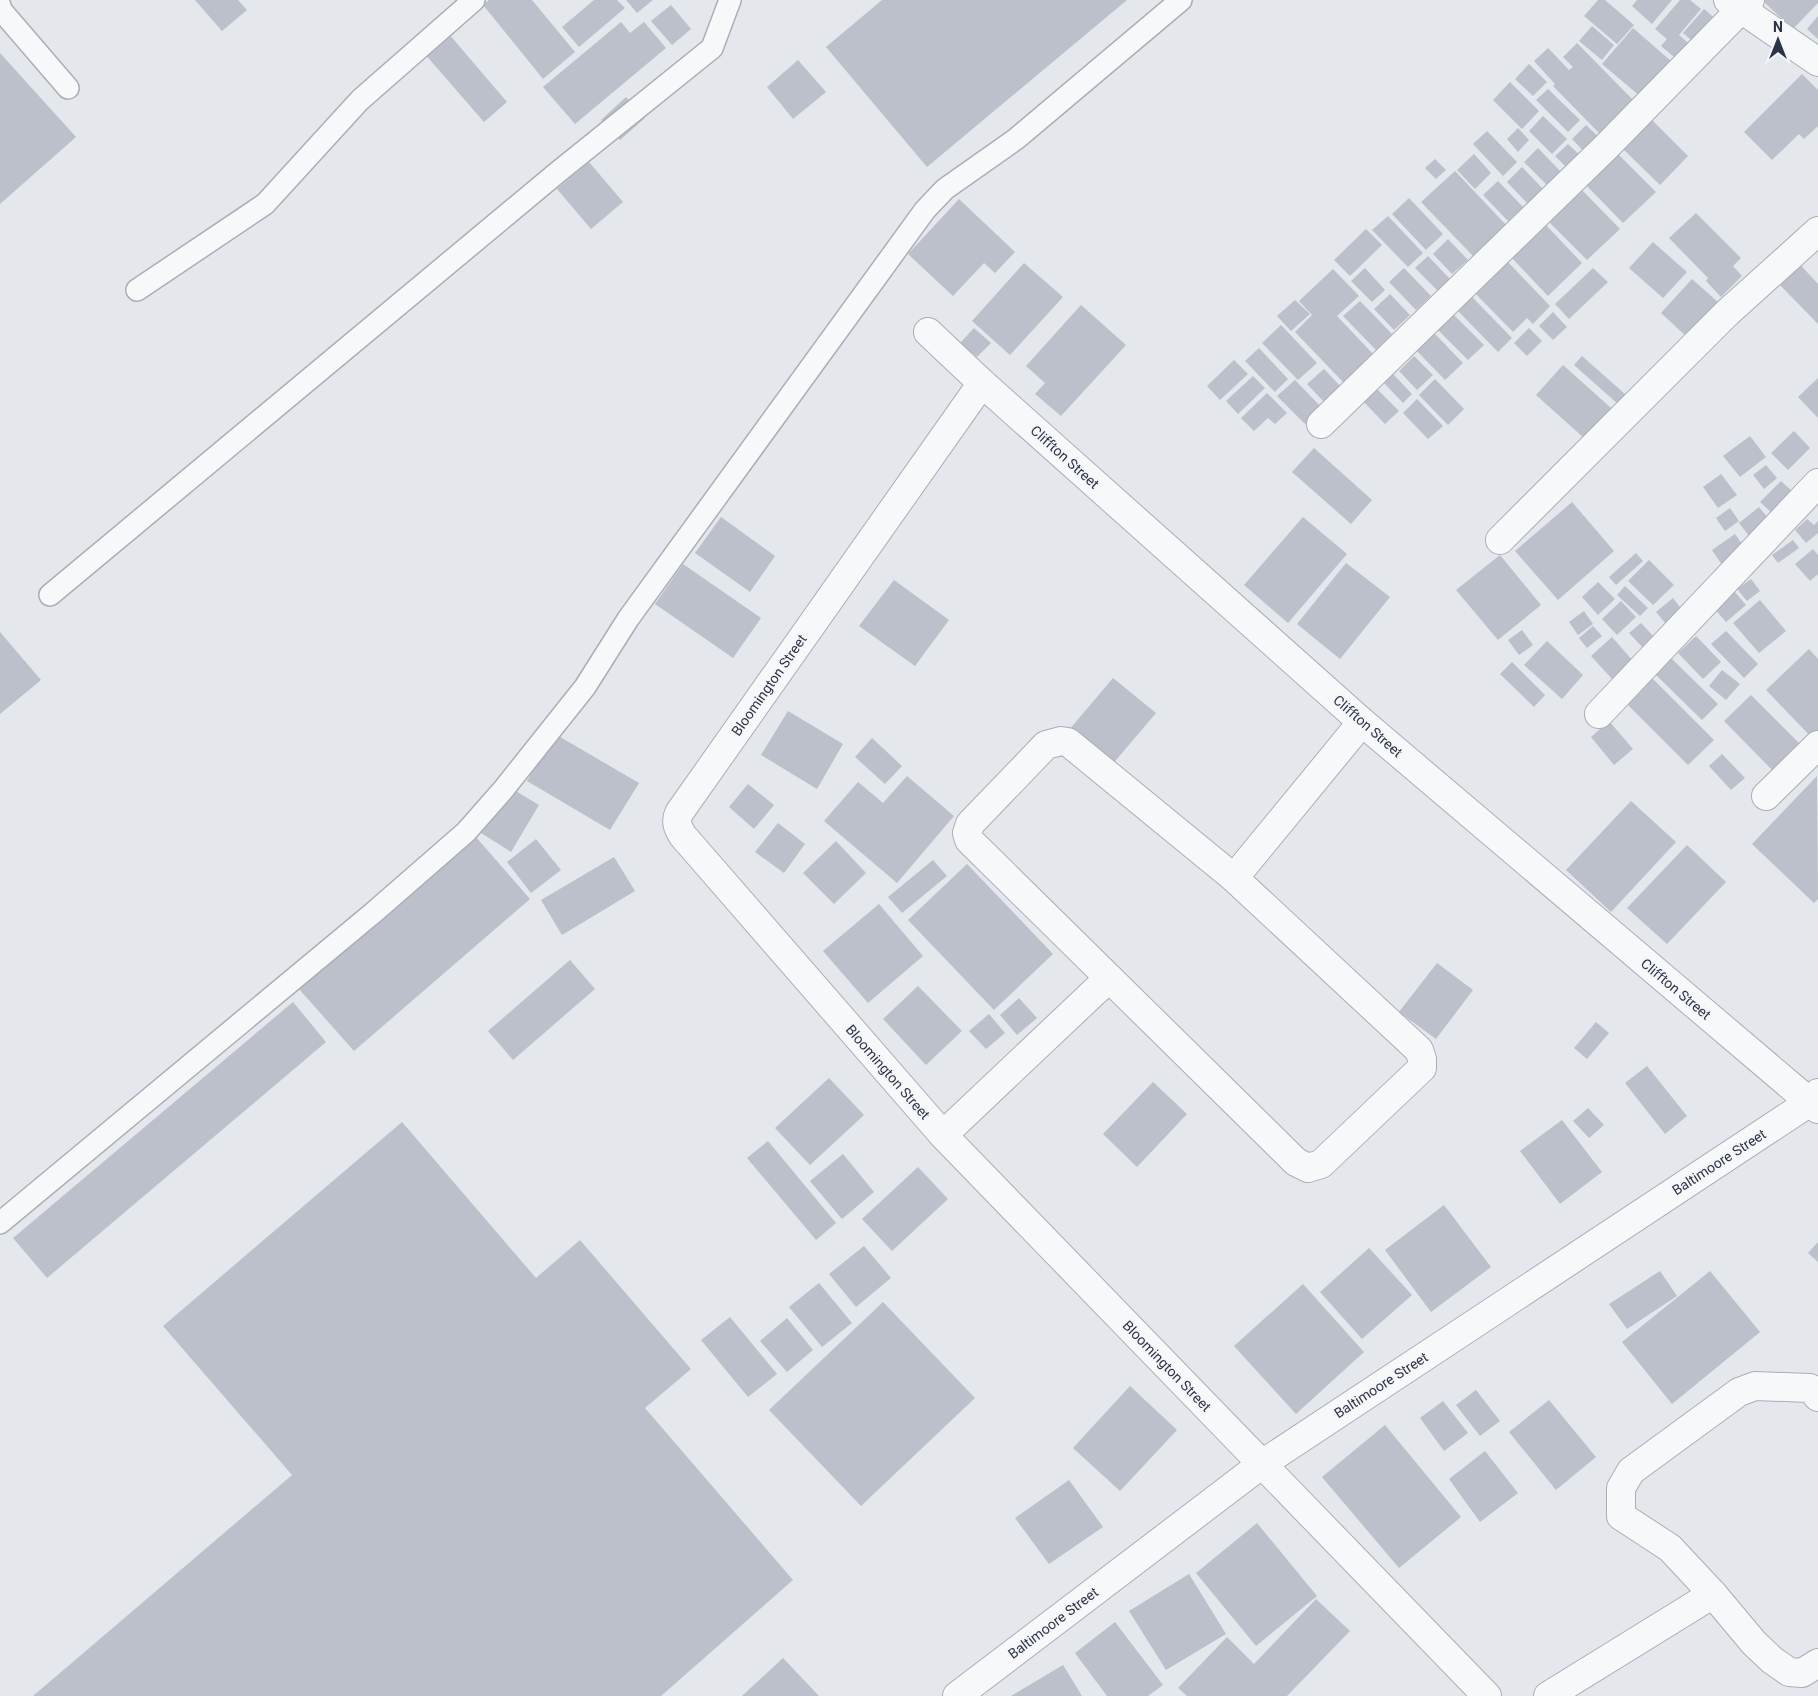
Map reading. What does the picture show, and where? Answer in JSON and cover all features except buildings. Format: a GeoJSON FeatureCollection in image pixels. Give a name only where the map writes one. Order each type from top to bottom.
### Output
{"type":"FeatureCollection","features":[{"type":"Feature","properties":{"kind":"street"},"geometry":{"type":"LineString","coordinates":[[1321,424],[1606,147],[1740,3],[1818,62]]}},
{"type":"Feature","properties":{"kind":"street"},"geometry":{"type":"LineString","coordinates":[[1500,540],[1727,313],[1818,231]]}},
{"type":"Feature","properties":{"kind":"street","name":"Cliffton Street"},"geometry":{"type":"LineString","coordinates":[[928,332],[982,383],[1362,722],[1815,1101]]}},
{"type":"Feature","properties":{"kind":"street","name":"Bloomington Street"},"geometry":{"type":"LineString","coordinates":[[982,383],[676,820],[682,836],[943,1135],[1487,1696]]}},
{"type":"Feature","properties":{"kind":"street"},"geometry":{"type":"LineString","coordinates":[[1599,714],[1818,483]]}},
{"type":"Feature","properties":{"kind":"street"},"geometry":{"type":"LineString","coordinates":[[1234,878],[1362,722]]}},
{"type":"Feature","properties":{"kind":"street"},"geometry":{"type":"LineString","coordinates":[[1061,740],[1068,742],[1234,878],[1419,1050],[1422,1059],[1422,1068],[1321,1164],[1308,1168],[1296,1162],[969,840],[967,833],[970,824],[1046,744],[1061,740]]}},
{"type":"Feature","properties":{"kind":"street"},"geometry":{"type":"LineString","coordinates":[[1766,796],[1818,746]]}},
{"type":"Feature","properties":{"kind":"street"},"geometry":{"type":"LineString","coordinates":[[943,1135],[1109,978]]}},
{"type":"Feature","properties":{"kind":"street","name":"Baltimoore Street"},"geometry":{"type":"LineString","coordinates":[[957,1696],[1262,1464],[1815,1101]]}},
{"type":"Feature","properties":{"kind":"street"},"geometry":{"type":"LineString","coordinates":[[1818,1397],[1810,1388],[1755,1386],[1739,1392],[1631,1471],[1621,1488],[1621,1516],[1670,1548],[1713,1594],[1754,1644],[1789,1672],[1802,1673],[1818,1663]]}},
{"type":"Feature","properties":{"kind":"street"},"geometry":{"type":"LineString","coordinates":[[1548,1696],[1713,1594]]}},
{"type":"Feature","properties":{"kind":"lane"},"geometry":{"type":"LineString","coordinates":[[137,290],[265,204],[360,100],[474,0]]}},
{"type":"Feature","properties":{"kind":"lane"},"geometry":{"type":"LineString","coordinates":[[50,595],[558,172],[712,48],[730,0]]}},
{"type":"Feature","properties":{"kind":"lane"},"geometry":{"type":"LineString","coordinates":[[0,1223],[373,913],[466,832],[503,790],[585,687],[628,619],[925,210],[945,189],[1016,139],[1182,0]]}},
{"type":"Feature","properties":{"kind":"lane"},"geometry":{"type":"LineString","coordinates":[[0,6],[1,10],[68,88]]}}]}
